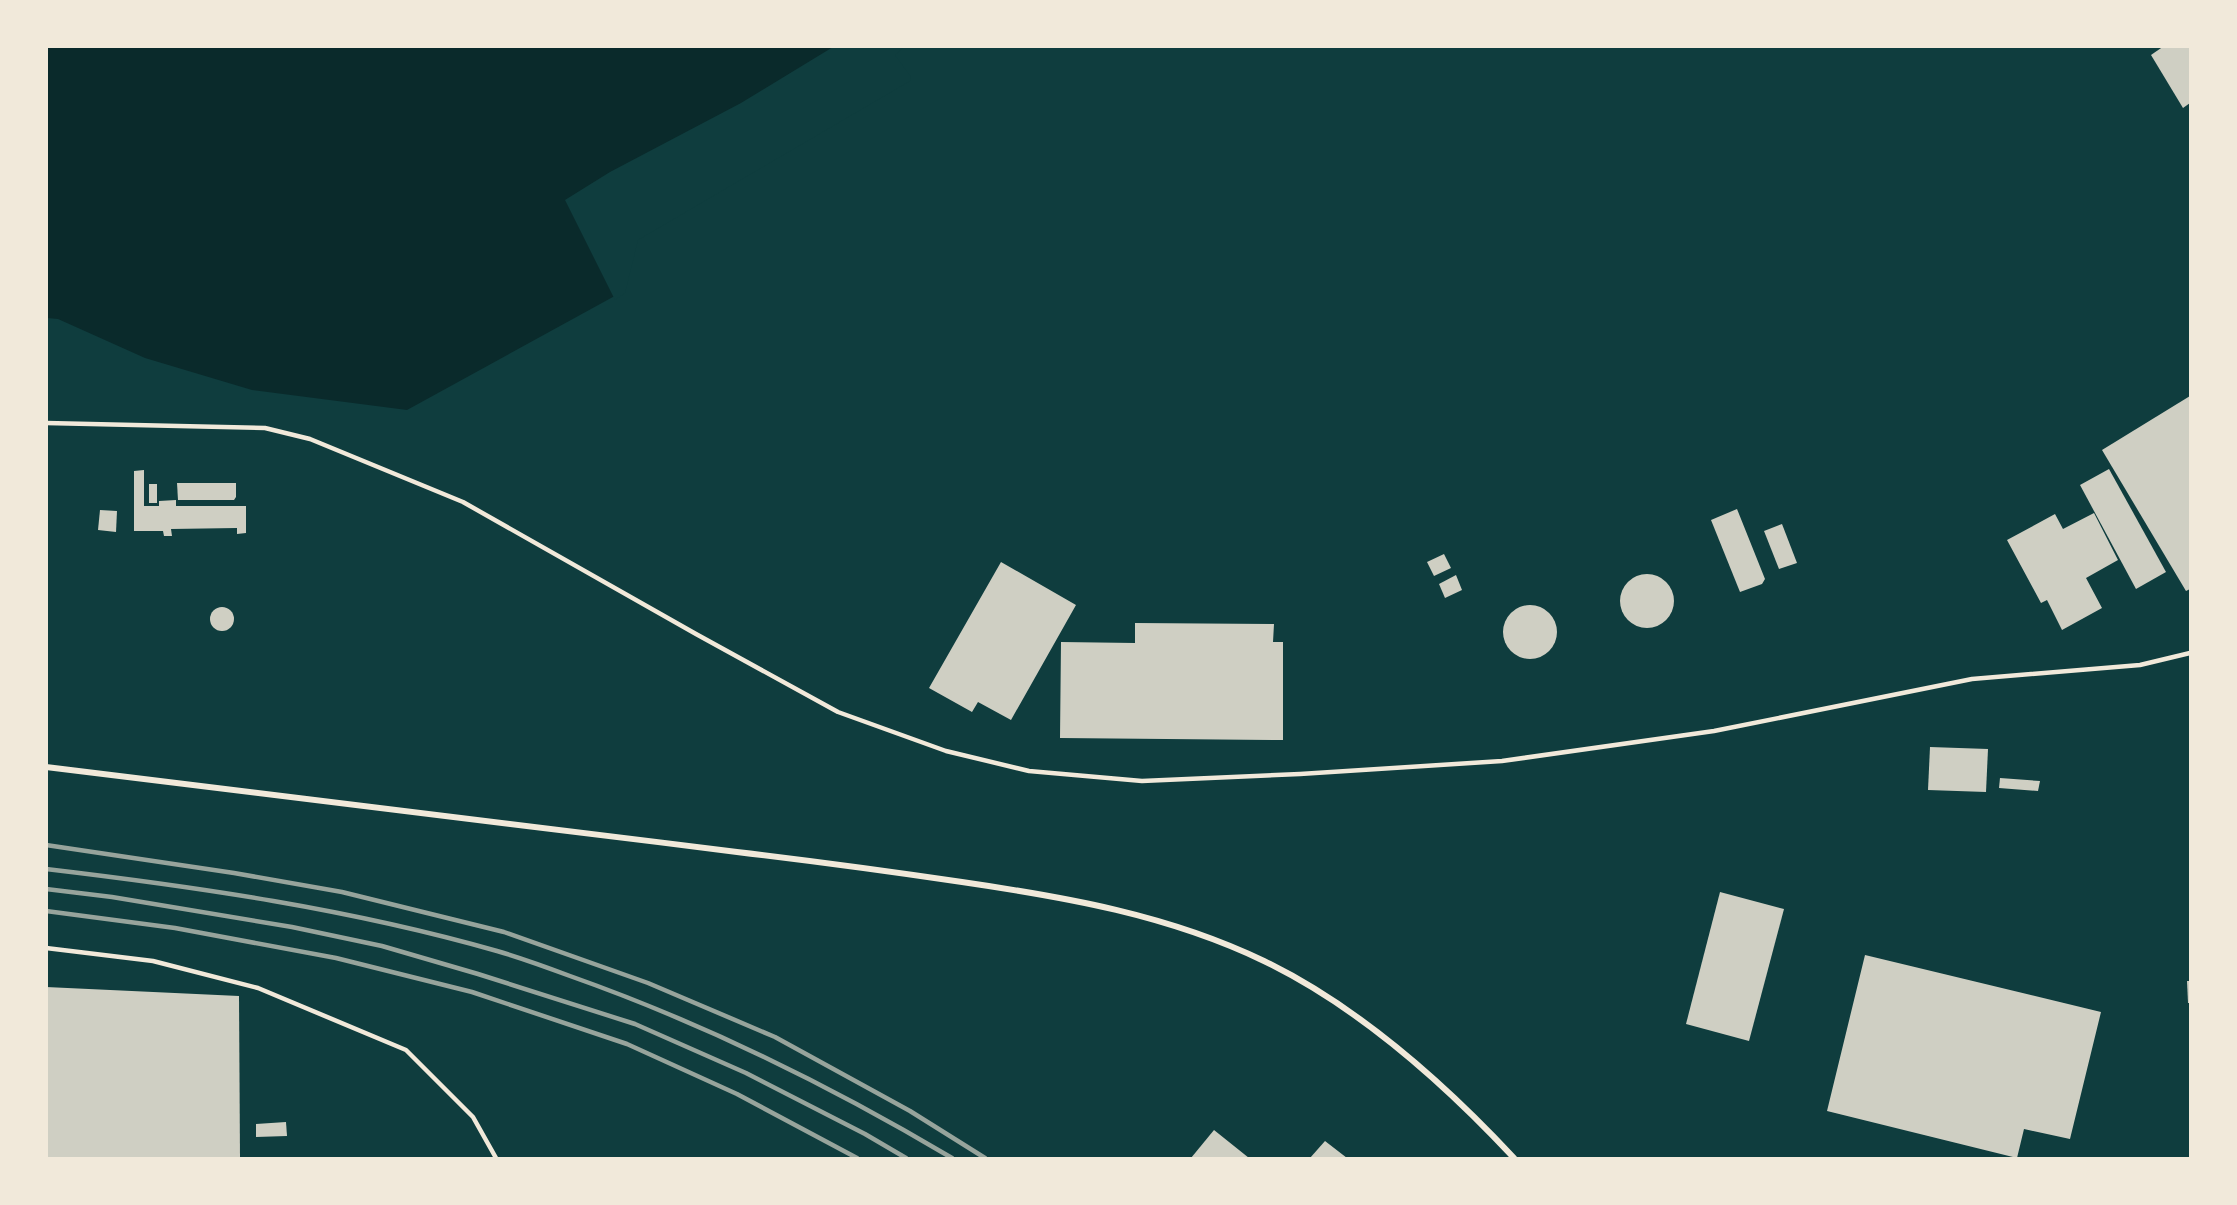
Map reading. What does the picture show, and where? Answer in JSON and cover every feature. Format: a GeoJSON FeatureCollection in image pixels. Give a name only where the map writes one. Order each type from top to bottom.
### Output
{"type":"FeatureCollection","features":[{"type":"Feature","properties":{"kind":"street"},"geometry":{"type":"LineString","coordinates":[[46,766],[846,865],[1048,895],[1114,908],[1182,928],[1254,956],[1317,991],[1356,1017],[1434,1080],[1514,1158]]}},
{"type":"Feature","properties":{"kind":"lane"},"geometry":{"type":"LineString","coordinates":[[46,423],[265,428],[310,439],[463,502],[838,712],[946,751],[1029,771],[1142,781],[1502,761],[1714,731],[1972,679],[2140,665],[2190,653]]}},
{"type":"Feature","properties":{"kind":"lane"},"geometry":{"type":"LineString","coordinates":[[46,948],[153,962],[258,988],[406,1050],[473,1117],[496,1158]]}},
{"type":"Feature","properties":{"kind":"water"},"geometry":{"type":"Polygon","coordinates":[[[902,46],[635,238],[622,292],[407,410],[252,390],[145,358],[58,319],[47,318],[46,47],[902,46]]]}},
{"type":"Feature","properties":{"kind":"pier"},"geometry":{"type":"Polygon","coordinates":[[[905,46],[895,55],[911,77],[910,81],[638,240],[625,293],[615,300],[565,200],[610,172],[741,103],[833,47],[905,46]]]}},
{"type":"Feature","properties":{"kind":"building"},"geometry":{"type":"Polygon","coordinates":[[[2164,46],[2190,46],[2190,103],[2183,108],[2151,55],[2164,46]]]}},
{"type":"Feature","properties":{"kind":"building"},"geometry":{"type":"Polygon","coordinates":[[[2190,396],[2190,589],[2186,591],[2102,450],[2190,396]]]}},
{"type":"Feature","properties":{"kind":"building"},"geometry":{"type":"Polygon","coordinates":[[[2109,469],[2166,572],[2136,589],[2080,485],[2109,469]]]}},
{"type":"Feature","properties":{"kind":"building"},"geometry":{"type":"Polygon","coordinates":[[[144,470],[144,506],[159,506],[159,501],[176,500],[176,506],[246,506],[246,533],[237,534],[237,528],[171,529],[172,536],[164,536],[163,531],[134,531],[134,471],[144,470]]]}},
{"type":"Feature","properties":{"kind":"building"},"geometry":{"type":"Polygon","coordinates":[[[177,483],[236,483],[236,497],[234,500],[178,500],[177,483]]]}},
{"type":"Feature","properties":{"kind":"building"},"geometry":{"type":"Polygon","coordinates":[[[149,484],[157,484],[157,503],[149,503],[149,484]]]}},
{"type":"Feature","properties":{"kind":"building"},"geometry":{"type":"Polygon","coordinates":[[[1737,509],[1765,579],[1762,584],[1740,592],[1711,520],[1737,509]]]}},
{"type":"Feature","properties":{"kind":"building"},"geometry":{"type":"Polygon","coordinates":[[[100,510],[117,511],[116,532],[98,530],[100,510]]]}},
{"type":"Feature","properties":{"kind":"building"},"geometry":{"type":"Polygon","coordinates":[[[2094,513],[2118,560],[2086,578],[2102,608],[2062,630],[2047,600],[2041,603],[2007,540],[2055,514],[2063,529],[2094,513]]]}},
{"type":"Feature","properties":{"kind":"building"},"geometry":{"type":"Polygon","coordinates":[[[1782,524],[1797,563],[1779,569],[1764,531],[1782,524]]]}},
{"type":"Feature","properties":{"kind":"building"},"geometry":{"type":"Polygon","coordinates":[[[1444,554],[1451,568],[1434,576],[1427,562],[1444,554]]]}},
{"type":"Feature","properties":{"kind":"building"},"geometry":{"type":"Polygon","coordinates":[[[1001,562],[1076,605],[1011,720],[978,702],[972,712],[929,688],[1001,562]]]}},
{"type":"Feature","properties":{"kind":"building"},"geometry":{"type":"Polygon","coordinates":[[[1642,574],[1652,574],[1662,578],[1670,586],[1674,601],[1670,616],[1662,624],[1652,628],[1642,628],[1632,624],[1624,616],[1620,606],[1620,596],[1624,586],[1632,578],[1642,574]]]}},
{"type":"Feature","properties":{"kind":"building"},"geometry":{"type":"Polygon","coordinates":[[[1456,575],[1462,590],[1445,598],[1439,584],[1456,575]]]}},
{"type":"Feature","properties":{"kind":"building"},"geometry":{"type":"Polygon","coordinates":[[[1525,605],[1535,605],[1545,609],[1553,617],[1557,632],[1553,647],[1545,655],[1535,659],[1525,659],[1515,655],[1507,647],[1503,637],[1503,627],[1507,617],[1515,609],[1525,605]]]}},
{"type":"Feature","properties":{"kind":"building"},"geometry":{"type":"Polygon","coordinates":[[[222,607],[230,611],[234,619],[230,627],[222,631],[214,627],[210,619],[214,611],[222,607]]]}},
{"type":"Feature","properties":{"kind":"building"},"geometry":{"type":"Polygon","coordinates":[[[1135,623],[1274,624],[1273,642],[1283,642],[1283,740],[1060,738],[1061,642],[1135,643],[1135,623]]]}},
{"type":"Feature","properties":{"kind":"building"},"geometry":{"type":"Polygon","coordinates":[[[1930,747],[1988,749],[1986,792],[1928,790],[1930,747]]]}},
{"type":"Feature","properties":{"kind":"building"},"geometry":{"type":"Polygon","coordinates":[[[2000,778],[2040,781],[2038,791],[1999,788],[2000,778]]]}},
{"type":"Feature","properties":{"kind":"building"},"geometry":{"type":"Polygon","coordinates":[[[1720,892],[1784,909],[1749,1041],[1686,1024],[1720,892]]]}},
{"type":"Feature","properties":{"kind":"building"},"geometry":{"type":"Polygon","coordinates":[[[1865,955],[2101,1012],[2070,1139],[2024,1129],[2017,1158],[1827,1111],[1865,955]]]}},
{"type":"Feature","properties":{"kind":"building"},"geometry":{"type":"Polygon","coordinates":[[[2187,981],[2190,981],[2190,1003],[2188,1003],[2187,981]]]}},
{"type":"Feature","properties":{"kind":"building"},"geometry":{"type":"Polygon","coordinates":[[[46,987],[239,996],[240,1158],[46,1158],[46,987]]]}},
{"type":"Feature","properties":{"kind":"building"},"geometry":{"type":"Polygon","coordinates":[[[286,1122],[287,1136],[256,1137],[256,1124],[286,1122]]]}},
{"type":"Feature","properties":{"kind":"building"},"geometry":{"type":"Polygon","coordinates":[[[1214,1130],[1249,1158],[1191,1158],[1214,1130]]]}},
{"type":"Feature","properties":{"kind":"building"},"geometry":{"type":"Polygon","coordinates":[[[1325,1141],[1347,1158],[1310,1158],[1325,1141]]]}},
{"type":"Feature","properties":{"kind":"railway"},"geometry":{"type":"LineString","coordinates":[[46,845],[234,873],[342,892],[504,932],[648,983],[775,1037],[910,1111],[985,1158]]}},
{"type":"Feature","properties":{"kind":"railway"},"geometry":{"type":"LineString","coordinates":[[46,869],[217,892],[330,911],[497,951],[620,994],[717,1035],[813,1081],[952,1158]]}},
{"type":"Feature","properties":{"kind":"railway"},"geometry":{"type":"LineString","coordinates":[[46,889],[112,897],[292,927],[382,946],[478,974],[635,1024],[746,1073],[865,1134],[906,1158]]}},
{"type":"Feature","properties":{"kind":"railway"},"geometry":{"type":"LineString","coordinates":[[46,911],[175,928],[336,958],[472,992],[627,1044],[737,1094],[857,1158]]}}]}
